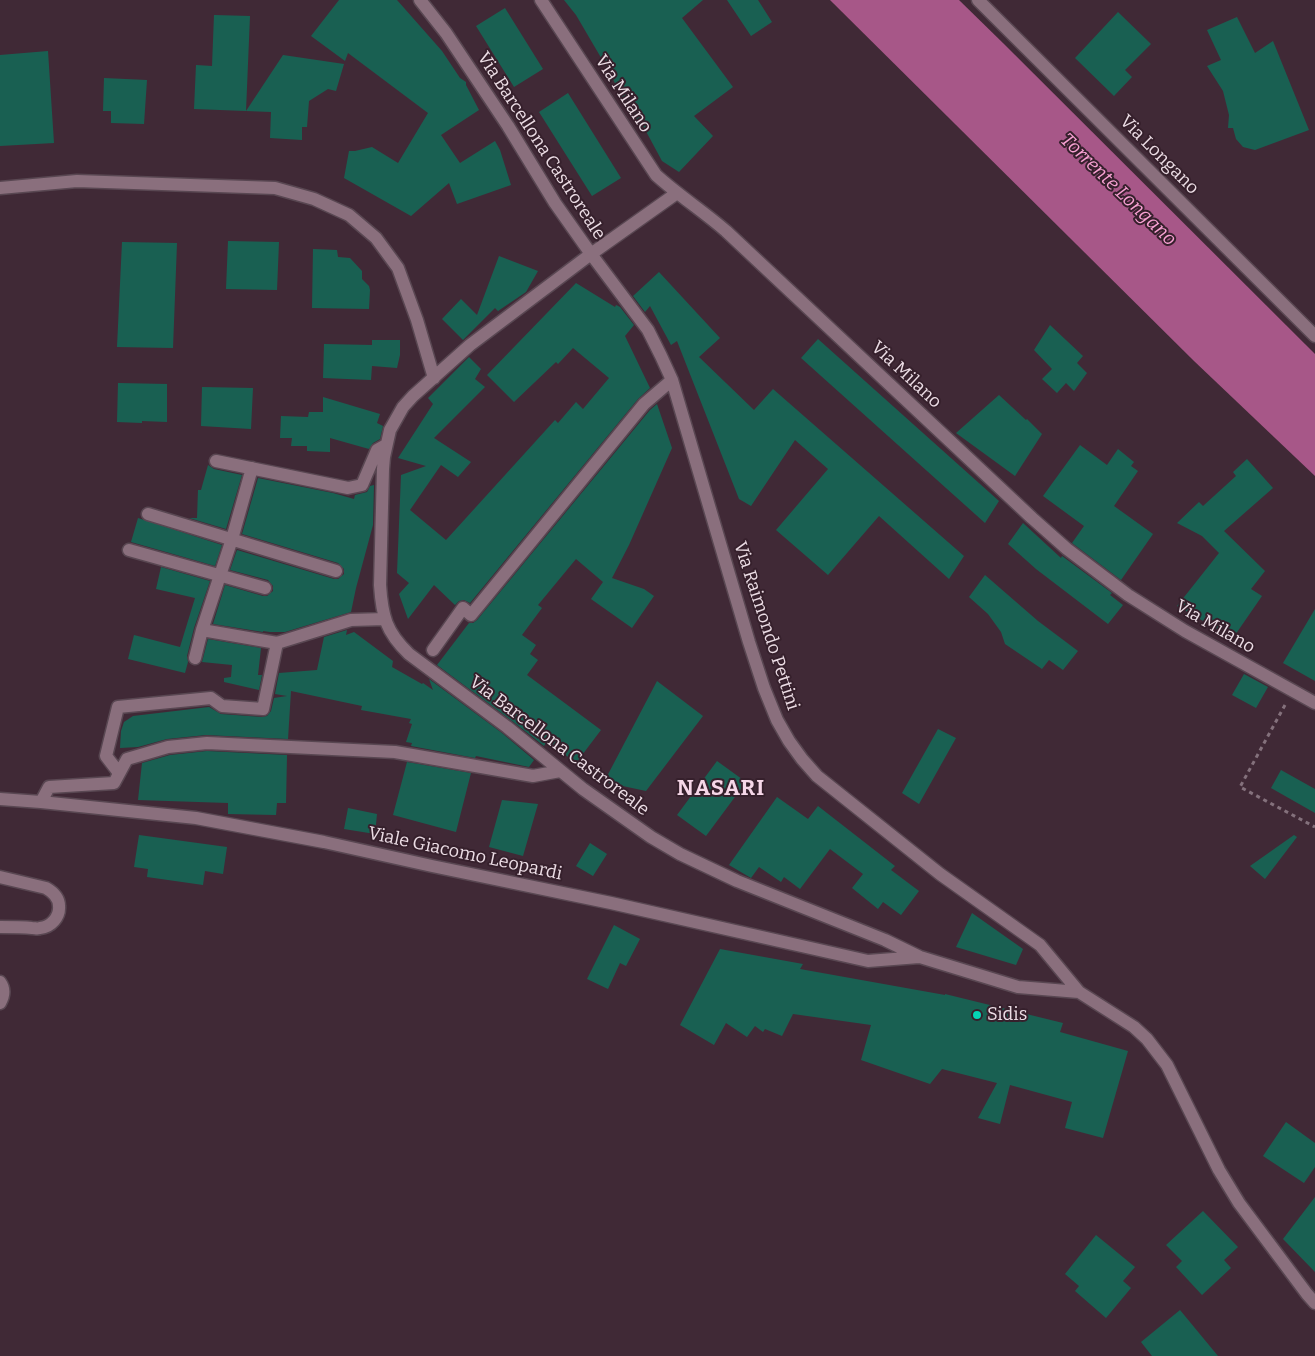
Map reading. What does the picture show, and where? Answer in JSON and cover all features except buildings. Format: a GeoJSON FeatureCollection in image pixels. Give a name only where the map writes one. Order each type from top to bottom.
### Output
{"type":"FeatureCollection","features":[{"type":"Feature","properties":{"kind":"street","name":"Via Barcellona Castroreale"},"geometry":{"type":"LineString","coordinates":[[420,0],[446,33],[508,126],[555,203],[591,254],[470,345],[404,407],[390,430],[383,469],[380,585],[381,603],[385,619],[397,643],[583,789],[651,837],[680,854],[737,881],[885,940],[920,957],[1018,987],[1080,992],[1134,1027],[1147,1039],[1166,1065],[1219,1170],[1240,1203],[1315,1303]]}},
{"type":"Feature","properties":{"kind":"street","name":"Via Milano"},"geometry":{"type":"LineString","coordinates":[[541,0],[656,175],[726,231],[1025,512],[1067,549],[1122,591],[1152,611],[1315,703]]}},
{"type":"Feature","properties":{"kind":"street","name":"Via Longano"},"geometry":{"type":"LineString","coordinates":[[978,0],[1315,336]]}},
{"type":"Feature","properties":{"kind":"street"},"geometry":{"type":"LineString","coordinates":[[0,188],[77,181],[274,188],[314,199],[349,215],[376,238],[398,268],[417,320],[434,378]]}},
{"type":"Feature","properties":{"kind":"street"},"geometry":{"type":"LineString","coordinates":[[591,254],[677,193]]}},
{"type":"Feature","properties":{"kind":"street","name":"Via Raimondo Pettini"},"geometry":{"type":"LineString","coordinates":[[591,254],[648,330],[672,380],[748,642],[777,720],[789,741],[817,776],[940,874],[1040,946],[1080,992]]}},
{"type":"Feature","properties":{"kind":"street"},"geometry":{"type":"LineString","coordinates":[[433,650],[463,608],[471,615],[644,404],[672,380]]}},
{"type":"Feature","properties":{"kind":"street"},"geometry":{"type":"LineString","coordinates":[[216,461],[348,488],[362,485],[377,450],[386,445]]}},
{"type":"Feature","properties":{"kind":"street"},"geometry":{"type":"LineString","coordinates":[[195,658],[252,468]]}},
{"type":"Feature","properties":{"kind":"street"},"geometry":{"type":"LineString","coordinates":[[148,514],[336,571]]}},
{"type":"Feature","properties":{"kind":"street"},"geometry":{"type":"LineString","coordinates":[[128,550],[265,588]]}},
{"type":"Feature","properties":{"kind":"street"},"geometry":{"type":"LineString","coordinates":[[202,630],[278,643],[351,620],[385,619]]}},
{"type":"Feature","properties":{"kind":"street"},"geometry":{"type":"LineString","coordinates":[[119,773],[106,756],[118,707],[210,698],[222,706],[263,709],[278,643]]}},
{"type":"Feature","properties":{"kind":"street"},"geometry":{"type":"LineString","coordinates":[[41,802],[49,787],[114,783],[127,759],[168,747],[208,744],[395,752],[533,776],[560,771]]}},
{"type":"Feature","properties":{"kind":"street","name":"Viale Giacomo Leopardi"},"geometry":{"type":"LineString","coordinates":[[0,799],[196,818],[308,838],[611,903],[868,961],[920,957]]}},
{"type":"Feature","properties":{"kind":"street"},"geometry":{"type":"LineString","coordinates":[[0,877],[46,888],[52,891],[59,903],[57,917],[53,923],[47,926],[40,928],[0,928]]}},
{"type":"Feature","properties":{"kind":"street"},"geometry":{"type":"LineString","coordinates":[[0,982],[4,989],[4,996],[0,1003]]}},
{"type":"Feature","properties":{"kind":"path"},"geometry":{"type":"LineString","coordinates":[[1292,691],[1240,787],[1315,827]]}},
{"type":"Feature","properties":{"kind":"water","name":"Torrente Longano"},"geometry":{"type":"Polygon","coordinates":[[[830,0],[959,0],[1005,45],[1315,354],[1315,476],[1194,361],[830,0]]]}},
{"type":"Feature","properties":{"kind":"place","name":"Sidis"},"geometry":{"type":"Point","coordinates":[977,1015]}},
{"type":"Feature","properties":{"kind":"district","name":"NASARI"},"geometry":{"type":"Point","coordinates":[721,789]}}]}
